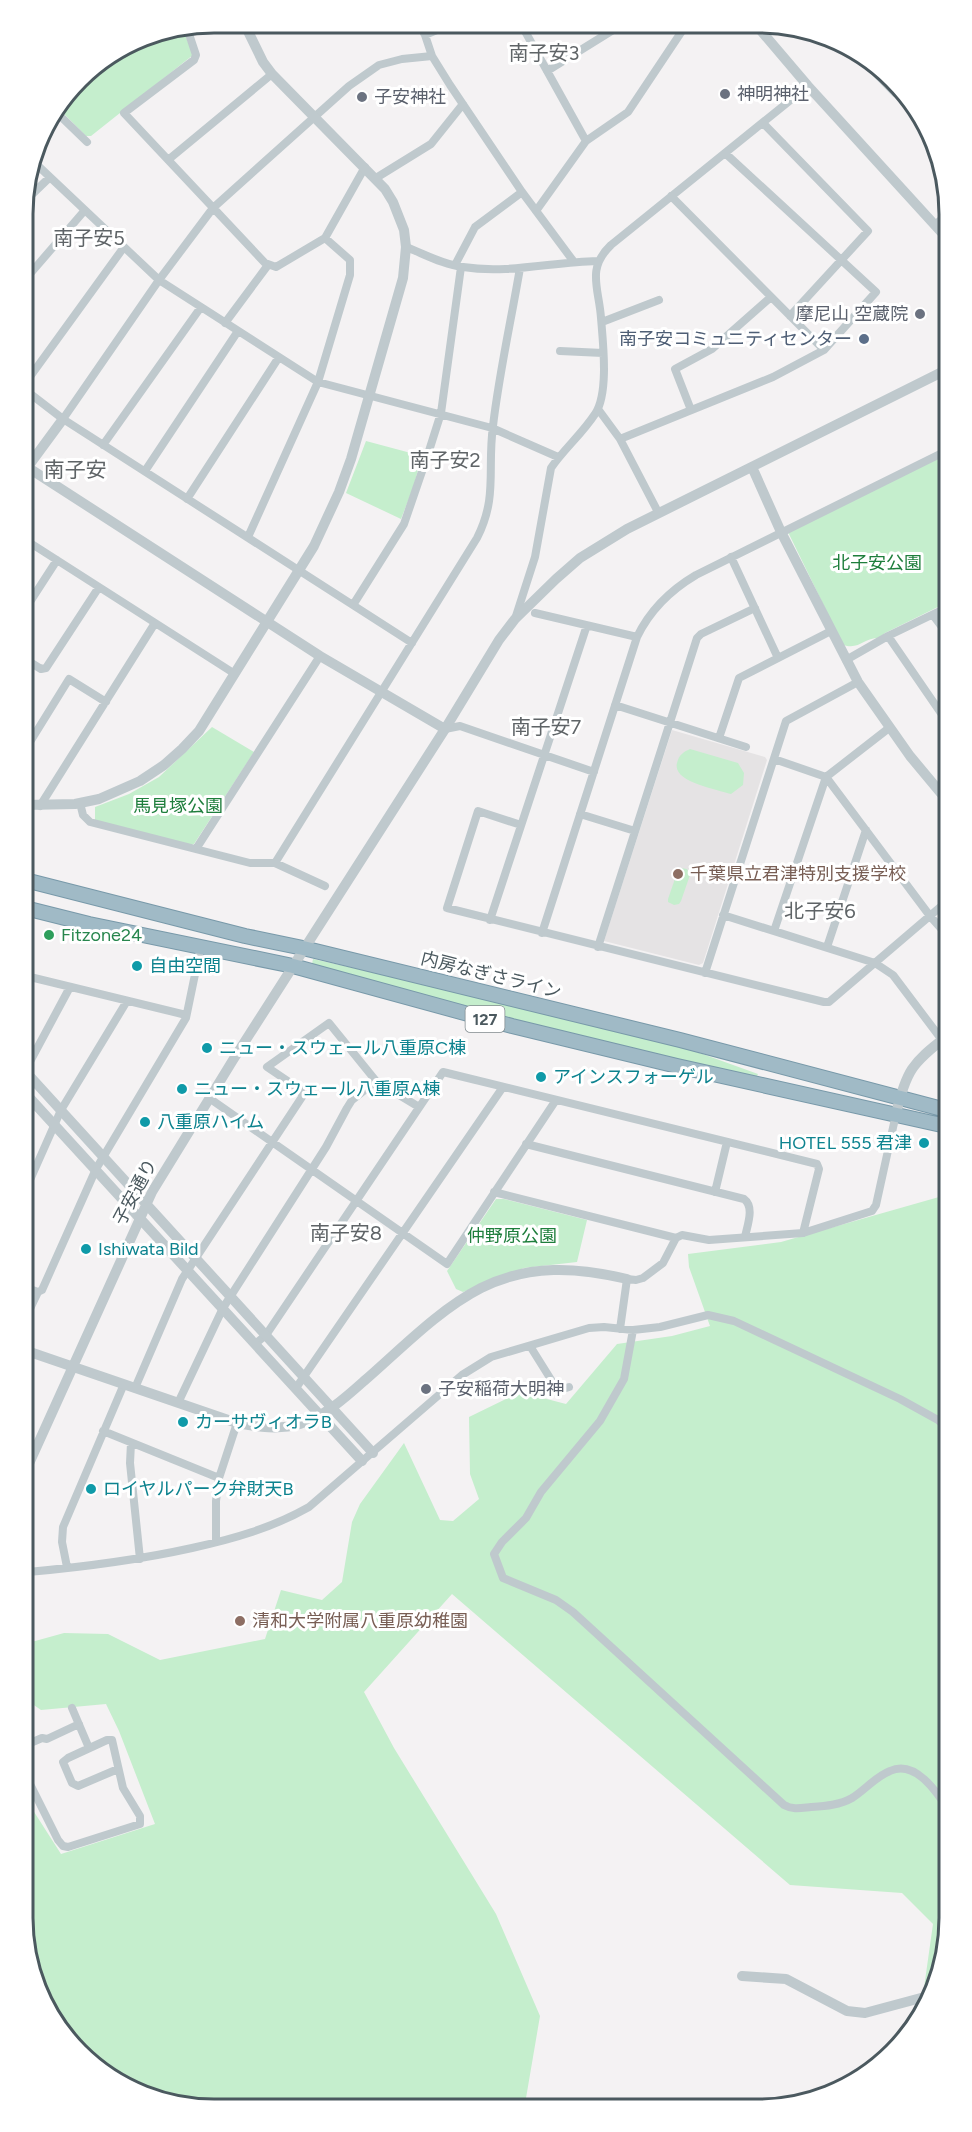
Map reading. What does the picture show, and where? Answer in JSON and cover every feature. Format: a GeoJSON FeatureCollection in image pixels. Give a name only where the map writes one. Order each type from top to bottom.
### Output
{"type":"FeatureCollection","features":[{"type":"Feature","properties":{"kind":"highway","name":"内房なぎさライン"},"geometry":{"type":"LineString","coordinates":[[33,882],[245,936],[303,948],[680,1040],[939,1108]]}},
{"type":"Feature","properties":{"kind":"highway","name":"127"},"geometry":{"type":"LineString","coordinates":[[33,912],[293,966],[512,1026],[676,1066],[939,1124]]}},
{"type":"Feature","properties":{"kind":"street"},"geometry":{"type":"LineString","coordinates":[[33,806],[80,803],[118,792],[164,765],[199,730],[314,546],[339,492],[402,278],[406,247],[399,216],[389,195],[376,178],[272,74],[263,62],[249,33]]}},
{"type":"Feature","properties":{"kind":"street"},"geometry":{"type":"LineString","coordinates":[[430,33],[425,35],[432,56],[522,192],[574,261]]}},
{"type":"Feature","properties":{"kind":"street"},"geometry":{"type":"LineString","coordinates":[[526,33],[586,141]]}},
{"type":"Feature","properties":{"kind":"street"},"geometry":{"type":"LineString","coordinates":[[546,71],[608,33]]}},
{"type":"Feature","properties":{"kind":"street"},"geometry":{"type":"LineString","coordinates":[[536,211],[586,141],[628,112],[678,33]]}},
{"type":"Feature","properties":{"kind":"street"},"geometry":{"type":"LineString","coordinates":[[763,33],[808,86],[939,224]]}},
{"type":"Feature","properties":{"kind":"street"},"geometry":{"type":"LineString","coordinates":[[189,35],[196,55],[194,60],[124,113],[268,265],[276,267],[325,238],[365,167]]}},
{"type":"Feature","properties":{"kind":"street"},"geometry":{"type":"LineString","coordinates":[[33,458],[159,280],[213,208],[349,86],[379,65],[402,59],[432,56]]}},
{"type":"Feature","properties":{"kind":"street"},"geometry":{"type":"LineString","coordinates":[[168,160],[272,74]]}},
{"type":"Feature","properties":{"kind":"street"},"geometry":{"type":"LineString","coordinates":[[515,619],[535,557],[551,468],[598,409],[602,393],[602,322],[596,272],[597,261],[611,245],[808,86]]}},
{"type":"Feature","properties":{"kind":"street"},"geometry":{"type":"LineString","coordinates":[[376,178],[431,144],[463,104]]}},
{"type":"Feature","properties":{"kind":"street"},"geometry":{"type":"LineString","coordinates":[[62,118],[87,142]]}},
{"type":"Feature","properties":{"kind":"street"},"geometry":{"type":"LineString","coordinates":[[763,123],[868,231],[789,316]]}},
{"type":"Feature","properties":{"kind":"street"},"geometry":{"type":"LineString","coordinates":[[620,439],[773,377],[824,350],[876,292],[726,153]]}},
{"type":"Feature","properties":{"kind":"street"},"geometry":{"type":"LineString","coordinates":[[39,167],[159,280],[318,382],[492,428],[558,457]]}},
{"type":"Feature","properties":{"kind":"street"},"geometry":{"type":"LineString","coordinates":[[35,192],[50,177]]}},
{"type":"Feature","properties":{"kind":"street"},"geometry":{"type":"LineString","coordinates":[[353,605],[404,524],[441,413],[458,266],[475,227],[522,192]]}},
{"type":"Feature","properties":{"kind":"street"},"geometry":{"type":"LineString","coordinates":[[671,196],[824,350]]}},
{"type":"Feature","properties":{"kind":"street"},"geometry":{"type":"LineString","coordinates":[[33,270],[85,210]]}},
{"type":"Feature","properties":{"kind":"street"},"geometry":{"type":"LineString","coordinates":[[248,537],[318,382],[350,275],[350,260],[325,238]]}},
{"type":"Feature","properties":{"kind":"street"},"geometry":{"type":"LineString","coordinates":[[33,374],[124,247]]}},
{"type":"Feature","properties":{"kind":"street"},"geometry":{"type":"LineString","coordinates":[[406,247],[458,266],[510,270],[574,261],[597,261]]}},
{"type":"Feature","properties":{"kind":"street"},"geometry":{"type":"LineString","coordinates":[[225,323],[268,265]]}},
{"type":"Feature","properties":{"kind":"street"},"geometry":{"type":"LineString","coordinates":[[275,864],[486,520],[490,497],[492,428],[520,268]]}},
{"type":"Feature","properties":{"kind":"street"},"geometry":{"type":"LineString","coordinates":[[691,410],[675,369],[712,349],[771,297]]}},
{"type":"Feature","properties":{"kind":"street"},"geometry":{"type":"LineString","coordinates":[[602,322],[659,300]]}},
{"type":"Feature","properties":{"kind":"street"},"geometry":{"type":"LineString","coordinates":[[103,445],[201,307]]}},
{"type":"Feature","properties":{"kind":"street"},"geometry":{"type":"LineString","coordinates":[[145,471],[238,331]]}},
{"type":"Feature","properties":{"kind":"street"},"geometry":{"type":"LineString","coordinates":[[560,351],[603,353]]}},
{"type":"Feature","properties":{"kind":"street"},"geometry":{"type":"LineString","coordinates":[[187,499],[279,357]]}},
{"type":"Feature","properties":{"kind":"street","name":"子安通り"},"geometry":{"type":"LineString","coordinates":[[33,1455],[139,1217],[166,1167],[303,948],[515,619],[580,558],[627,528],[939,374]]}},
{"type":"Feature","properties":{"kind":"street"},"geometry":{"type":"LineString","coordinates":[[33,394],[63,419],[412,643]]}},
{"type":"Feature","properties":{"kind":"street"},"geometry":{"type":"LineString","coordinates":[[598,409],[620,439],[658,512]]}},
{"type":"Feature","properties":{"kind":"street"},"geometry":{"type":"LineString","coordinates":[[542,933],[637,637],[652,611],[668,594],[689,579],[939,454]]}},
{"type":"Feature","properties":{"kind":"street"},"geometry":{"type":"LineString","coordinates":[[752,467],[781,532],[858,682],[889,728],[939,791]]}},
{"type":"Feature","properties":{"kind":"street"},"geometry":{"type":"LineString","coordinates":[[33,474],[320,656],[445,729],[460,726],[594,772]]}},
{"type":"Feature","properties":{"kind":"street"},"geometry":{"type":"LineString","coordinates":[[33,545],[235,674]]}},
{"type":"Feature","properties":{"kind":"street"},"geometry":{"type":"LineString","coordinates":[[731,557],[778,658]]}},
{"type":"Feature","properties":{"kind":"street"},"geometry":{"type":"LineString","coordinates":[[33,597],[57,560]]}},
{"type":"Feature","properties":{"kind":"street"},"geometry":{"type":"LineString","coordinates":[[33,664],[41,669],[46,668],[99,587]]}},
{"type":"Feature","properties":{"kind":"street"},"geometry":{"type":"LineString","coordinates":[[598,947],[697,638],[755,608]]}},
{"type":"Feature","properties":{"kind":"street"},"geometry":{"type":"LineString","coordinates":[[846,660],[888,636],[939,612]]}},
{"type":"Feature","properties":{"kind":"street"},"geometry":{"type":"LineString","coordinates":[[535,613],[637,637]]}},
{"type":"Feature","properties":{"kind":"street"},"geometry":{"type":"LineString","coordinates":[[933,615],[939,623]]}},
{"type":"Feature","properties":{"kind":"street"},"geometry":{"type":"LineString","coordinates":[[40,806],[155,623]]}},
{"type":"Feature","properties":{"kind":"street"},"geometry":{"type":"LineString","coordinates":[[490,920],[588,625]]}},
{"type":"Feature","properties":{"kind":"street"},"geometry":{"type":"LineString","coordinates":[[719,738],[739,678],[831,631]]}},
{"type":"Feature","properties":{"kind":"street"},"geometry":{"type":"LineString","coordinates":[[888,636],[939,710]]}},
{"type":"Feature","properties":{"kind":"street"},"geometry":{"type":"LineString","coordinates":[[196,849],[320,656]]}},
{"type":"Feature","properties":{"kind":"street"},"geometry":{"type":"LineString","coordinates":[[33,737],[69,680],[106,702]]}},
{"type":"Feature","properties":{"kind":"street"},"geometry":{"type":"LineString","coordinates":[[705,973],[786,722],[858,682]]}},
{"type":"Feature","properties":{"kind":"street"},"geometry":{"type":"LineString","coordinates":[[615,705],[747,747]]}},
{"type":"Feature","properties":{"kind":"street"},"geometry":{"type":"LineString","coordinates":[[774,931],[826,777],[889,728]]}},
{"type":"Feature","properties":{"kind":"street"},"geometry":{"type":"LineString","coordinates":[[774,759],[826,777],[939,926]]}},
{"type":"Feature","properties":{"kind":"street"},"geometry":{"type":"LineString","coordinates":[[80,803],[82,815],[90,822],[250,863],[275,864],[325,886]]}},
{"type":"Feature","properties":{"kind":"street"},"geometry":{"type":"LineString","coordinates":[[521,825],[478,811],[447,908],[829,1002],[939,908]]}},
{"type":"Feature","properties":{"kind":"street"},"geometry":{"type":"LineString","coordinates":[[580,814],[635,831]]}},
{"type":"Feature","properties":{"kind":"street"},"geometry":{"type":"LineString","coordinates":[[827,947],[866,830]]}},
{"type":"Feature","properties":{"kind":"street"},"geometry":{"type":"LineString","coordinates":[[723,915],[875,963],[892,975],[939,1032]]}},
{"type":"Feature","properties":{"kind":"street"},"geometry":{"type":"LineString","coordinates":[[33,1302],[38,1292],[42,1290],[96,1169],[186,1018],[199,955]]}},
{"type":"Feature","properties":{"kind":"street"},"geometry":{"type":"LineString","coordinates":[[33,978],[186,1015]]}},
{"type":"Feature","properties":{"kind":"street"},"geometry":{"type":"LineString","coordinates":[[33,1058],[70,987]]}},
{"type":"Feature","properties":{"kind":"street"},"geometry":{"type":"LineString","coordinates":[[33,1173],[61,1110],[126,1000]]}},
{"type":"Feature","properties":{"kind":"street"},"geometry":{"type":"LineString","coordinates":[[135,1388],[187,1270],[302,1097],[301,1089],[267,1067],[329,1023],[376,1081],[419,1107]]}},
{"type":"Feature","properties":{"kind":"street"},"geometry":{"type":"LineString","coordinates":[[33,1353],[237,1423],[270,1428],[306,1422],[332,1407],[452,1306],[483,1287],[527,1273],[555,1269],[593,1271],[636,1280],[643,1278],[663,1263],[676,1238],[682,1235],[709,1240],[803,1233],[872,1211],[876,1205],[900,1098],[914,1065],[921,1056],[939,1042]]}},
{"type":"Feature","properties":{"kind":"street"},"geometry":{"type":"LineString","coordinates":[[255,1344],[266,1335],[442,1072],[817,1164],[819,1169],[803,1233]]}},
{"type":"Feature","properties":{"kind":"street"},"geometry":{"type":"LineString","coordinates":[[33,1079],[373,1453]]}},
{"type":"Feature","properties":{"kind":"street"},"geometry":{"type":"LineString","coordinates":[[178,1403],[223,1308],[312,1170],[352,1100],[376,1081]]}},
{"type":"Feature","properties":{"kind":"street"},"geometry":{"type":"LineString","coordinates":[[296,1388],[503,1087]]}},
{"type":"Feature","properties":{"kind":"street"},"geometry":{"type":"LineString","coordinates":[[209,1098],[447,1264],[556,1100]]}},
{"type":"Feature","properties":{"kind":"street"},"geometry":{"type":"LineString","coordinates":[[33,1102],[362,1461]]}},
{"type":"Feature","properties":{"kind":"street"},"geometry":{"type":"LineString","coordinates":[[715,1192],[727,1142]]}},
{"type":"Feature","properties":{"kind":"street"},"geometry":{"type":"LineString","coordinates":[[526,1144],[744,1199],[750,1208],[745,1237]]}},
{"type":"Feature","properties":{"kind":"street"},"geometry":{"type":"LineString","coordinates":[[494,1192],[676,1238]]}},
{"type":"Feature","properties":{"kind":"street"},"geometry":{"type":"LineString","coordinates":[[620,1329],[627,1278]]}},
{"type":"Feature","properties":{"kind":"street"},"geometry":{"type":"LineString","coordinates":[[33,1290],[38,1292]]}},
{"type":"Feature","properties":{"kind":"street"},"geometry":{"type":"LineString","coordinates":[[33,1571],[140,1559],[249,1534],[291,1517],[309,1507],[477,1364],[491,1357],[589,1328],[633,1330],[660,1327],[708,1314],[734,1321],[900,1399],[939,1421]]}},
{"type":"Feature","properties":{"kind":"street"},"geometry":{"type":"LineString","coordinates":[[633,1330],[624,1379],[600,1421],[542,1492],[526,1518],[502,1542],[494,1554],[503,1578],[556,1600],[573,1612],[784,1805],[792,1809],[830,1806],[851,1798],[891,1770],[905,1767],[919,1774],[939,1798]]}},
{"type":"Feature","properties":{"kind":"street"},"geometry":{"type":"LineString","coordinates":[[530,1346],[555,1386],[560,1390],[569,1387]]}},
{"type":"Feature","properties":{"kind":"street"},"geometry":{"type":"LineString","coordinates":[[66,1568],[62,1542],[63,1527],[124,1384]]}},
{"type":"Feature","properties":{"kind":"street"},"geometry":{"type":"LineString","coordinates":[[216,1542],[216,1501],[219,1478],[237,1423]]}},
{"type":"Feature","properties":{"kind":"street"},"geometry":{"type":"LineString","coordinates":[[103,1431],[219,1478]]}},
{"type":"Feature","properties":{"kind":"street"},"geometry":{"type":"LineString","coordinates":[[131,1443],[130,1463],[140,1559]]}},
{"type":"Feature","properties":{"kind":"street"},"geometry":{"type":"LineString","coordinates":[[72,1708],[90,1748]]}},
{"type":"Feature","properties":{"kind":"street"},"geometry":{"type":"LineString","coordinates":[[33,1742],[42,1738],[47,1739],[79,1724]]}},
{"type":"Feature","properties":{"kind":"street"},"geometry":{"type":"LineString","coordinates":[[33,1790],[58,1840],[68,1848],[140,1824],[140,1816],[123,1788],[112,1740],[106,1740],[63,1762],[72,1783],[78,1786],[118,1769]]}},
{"type":"Feature","properties":{"kind":"street"},"geometry":{"type":"LineString","coordinates":[[742,1976],[786,1979],[847,2011],[865,2013],[920,1998]]}},
{"type":"Feature","properties":{"kind":"shaded area","name":"千葉県立君津特別支援学校"},"geometry":{"type":"Polygon","coordinates":[[[672,730],[765,757],[767,760],[703,963],[699,965],[604,941],[672,730]]]}},
{"type":"Feature","properties":{"kind":"green space"},"geometry":{"type":"Polygon","coordinates":[[[185,35],[193,55],[91,136],[86,136],[64,114],[86,86],[134,52],[185,35]]]}},
{"type":"Feature","properties":{"kind":"green space"},"geometry":{"type":"Polygon","coordinates":[[[366,441],[422,456],[401,519],[346,493],[366,441]]]}},
{"type":"Feature","properties":{"kind":"green space","name":"北子安公園"},"geometry":{"type":"Polygon","coordinates":[[[939,457],[939,606],[879,638],[854,646],[843,645],[788,532],[939,457]]]}},
{"type":"Feature","properties":{"kind":"green space","name":"馬見塚公園"},"geometry":{"type":"Polygon","coordinates":[[[212,727],[254,752],[194,844],[190,845],[95,822],[95,807],[129,794],[159,777],[212,727]]]}},
{"type":"Feature","properties":{"kind":"green space"},"geometry":{"type":"Polygon","coordinates":[[[690,749],[738,763],[744,773],[743,785],[731,794],[688,780],[677,770],[677,763],[682,754],[690,749]]]}},
{"type":"Feature","properties":{"kind":"green space"},"geometry":{"type":"Polygon","coordinates":[[[687,869],[690,875],[681,901],[674,905],[668,902],[668,899],[678,870],[687,869]]]}},
{"type":"Feature","properties":{"kind":"green space"},"geometry":{"type":"Polygon","coordinates":[[[313,959],[443,988],[686,1048],[758,1074],[757,1076],[750,1075],[544,1030],[312,964],[313,959]]]}},
{"type":"Feature","properties":{"kind":"green space"},"geometry":{"type":"Polygon","coordinates":[[[939,1197],[939,1930],[936,1953],[924,1989],[933,1924],[902,1893],[790,1885],[452,1594],[364,1692],[394,1748],[496,1914],[540,2016],[526,2099],[214,2099],[179,2096],[134,2080],[95,2054],[70,2028],[57,2008],[39,1965],[33,1918],[33,1810],[61,1854],[155,1824],[119,1731],[106,1704],[41,1710],[33,1704],[33,1642],[64,1633],[108,1634],[160,1660],[265,1639],[281,1590],[322,1600],[342,1582],[352,1522],[360,1504],[404,1443],[440,1520],[453,1521],[479,1499],[470,1474],[469,1417],[520,1392],[566,1404],[617,1344],[672,1336],[710,1326],[689,1267],[688,1254],[781,1242],[939,1197]]]}},
{"type":"Feature","properties":{"kind":"green space","name":"仲野原公園"},"geometry":{"type":"Polygon","coordinates":[[[496,1199],[587,1220],[577,1262],[524,1268],[463,1292],[456,1289],[447,1271],[496,1199]]]}},
{"type":"Feature","properties":{"kind":"place","name":"神明神社"},"geometry":{"type":"Point","coordinates":[725,94]}},
{"type":"Feature","properties":{"kind":"place","name":"子安神社"},"geometry":{"type":"Point","coordinates":[362,97]}},
{"type":"Feature","properties":{"kind":"place","name":"摩尼山 空蔵院"},"geometry":{"type":"Point","coordinates":[920,314]}},
{"type":"Feature","properties":{"kind":"place","name":"南子安コミュニティセンター"},"geometry":{"type":"Point","coordinates":[864,339]}},
{"type":"Feature","properties":{"kind":"place","name":"千葉県立君津特別支援学校"},"geometry":{"type":"Point","coordinates":[678,874]}},
{"type":"Feature","properties":{"kind":"place","name":"Fitzone24"},"geometry":{"type":"Point","coordinates":[49,935]}},
{"type":"Feature","properties":{"kind":"place","name":"自由空間"},"geometry":{"type":"Point","coordinates":[137,966]}},
{"type":"Feature","properties":{"kind":"place","name":"ニュー・スウェール八重原C棟"},"geometry":{"type":"Point","coordinates":[207,1048]}},
{"type":"Feature","properties":{"kind":"place","name":"アインスフォーゲル"},"geometry":{"type":"Point","coordinates":[541,1077]}},
{"type":"Feature","properties":{"kind":"place","name":"ニュー・スウェール八重原A棟"},"geometry":{"type":"Point","coordinates":[182,1089]}},
{"type":"Feature","properties":{"kind":"place","name":"八重原ハイム"},"geometry":{"type":"Point","coordinates":[145,1122]}},
{"type":"Feature","properties":{"kind":"place","name":"HOTEL 555 君津"},"geometry":{"type":"Point","coordinates":[924,1143]}},
{"type":"Feature","properties":{"kind":"place","name":"Ishiwata Bild"},"geometry":{"type":"Point","coordinates":[86,1249]}},
{"type":"Feature","properties":{"kind":"place","name":"子安稲荷大明神"},"geometry":{"type":"Point","coordinates":[426,1389]}},
{"type":"Feature","properties":{"kind":"place","name":"カーサヴィオラB"},"geometry":{"type":"Point","coordinates":[183,1422]}},
{"type":"Feature","properties":{"kind":"place","name":"ロイヤルパーク弁財天B"},"geometry":{"type":"Point","coordinates":[91,1489]}},
{"type":"Feature","properties":{"kind":"place","name":"清和大学附属八重原幼稚園"},"geometry":{"type":"Point","coordinates":[240,1621]}},
{"type":"Feature","properties":{"kind":"district","name":"南子安3"},"geometry":{"type":"Point","coordinates":[544,53]}},
{"type":"Feature","properties":{"kind":"district","name":"南子安5"},"geometry":{"type":"Point","coordinates":[89,238]}},
{"type":"Feature","properties":{"kind":"district","name":"南子安2"},"geometry":{"type":"Point","coordinates":[445,460]}},
{"type":"Feature","properties":{"kind":"district","name":"南子安"},"geometry":{"type":"Point","coordinates":[75,470]}},
{"type":"Feature","properties":{"kind":"district","name":"南子安7"},"geometry":{"type":"Point","coordinates":[546,727]}},
{"type":"Feature","properties":{"kind":"district","name":"北子安6"},"geometry":{"type":"Point","coordinates":[820,911]}},
{"type":"Feature","properties":{"kind":"district","name":"南子安8"},"geometry":{"type":"Point","coordinates":[346,1233]}}]}
